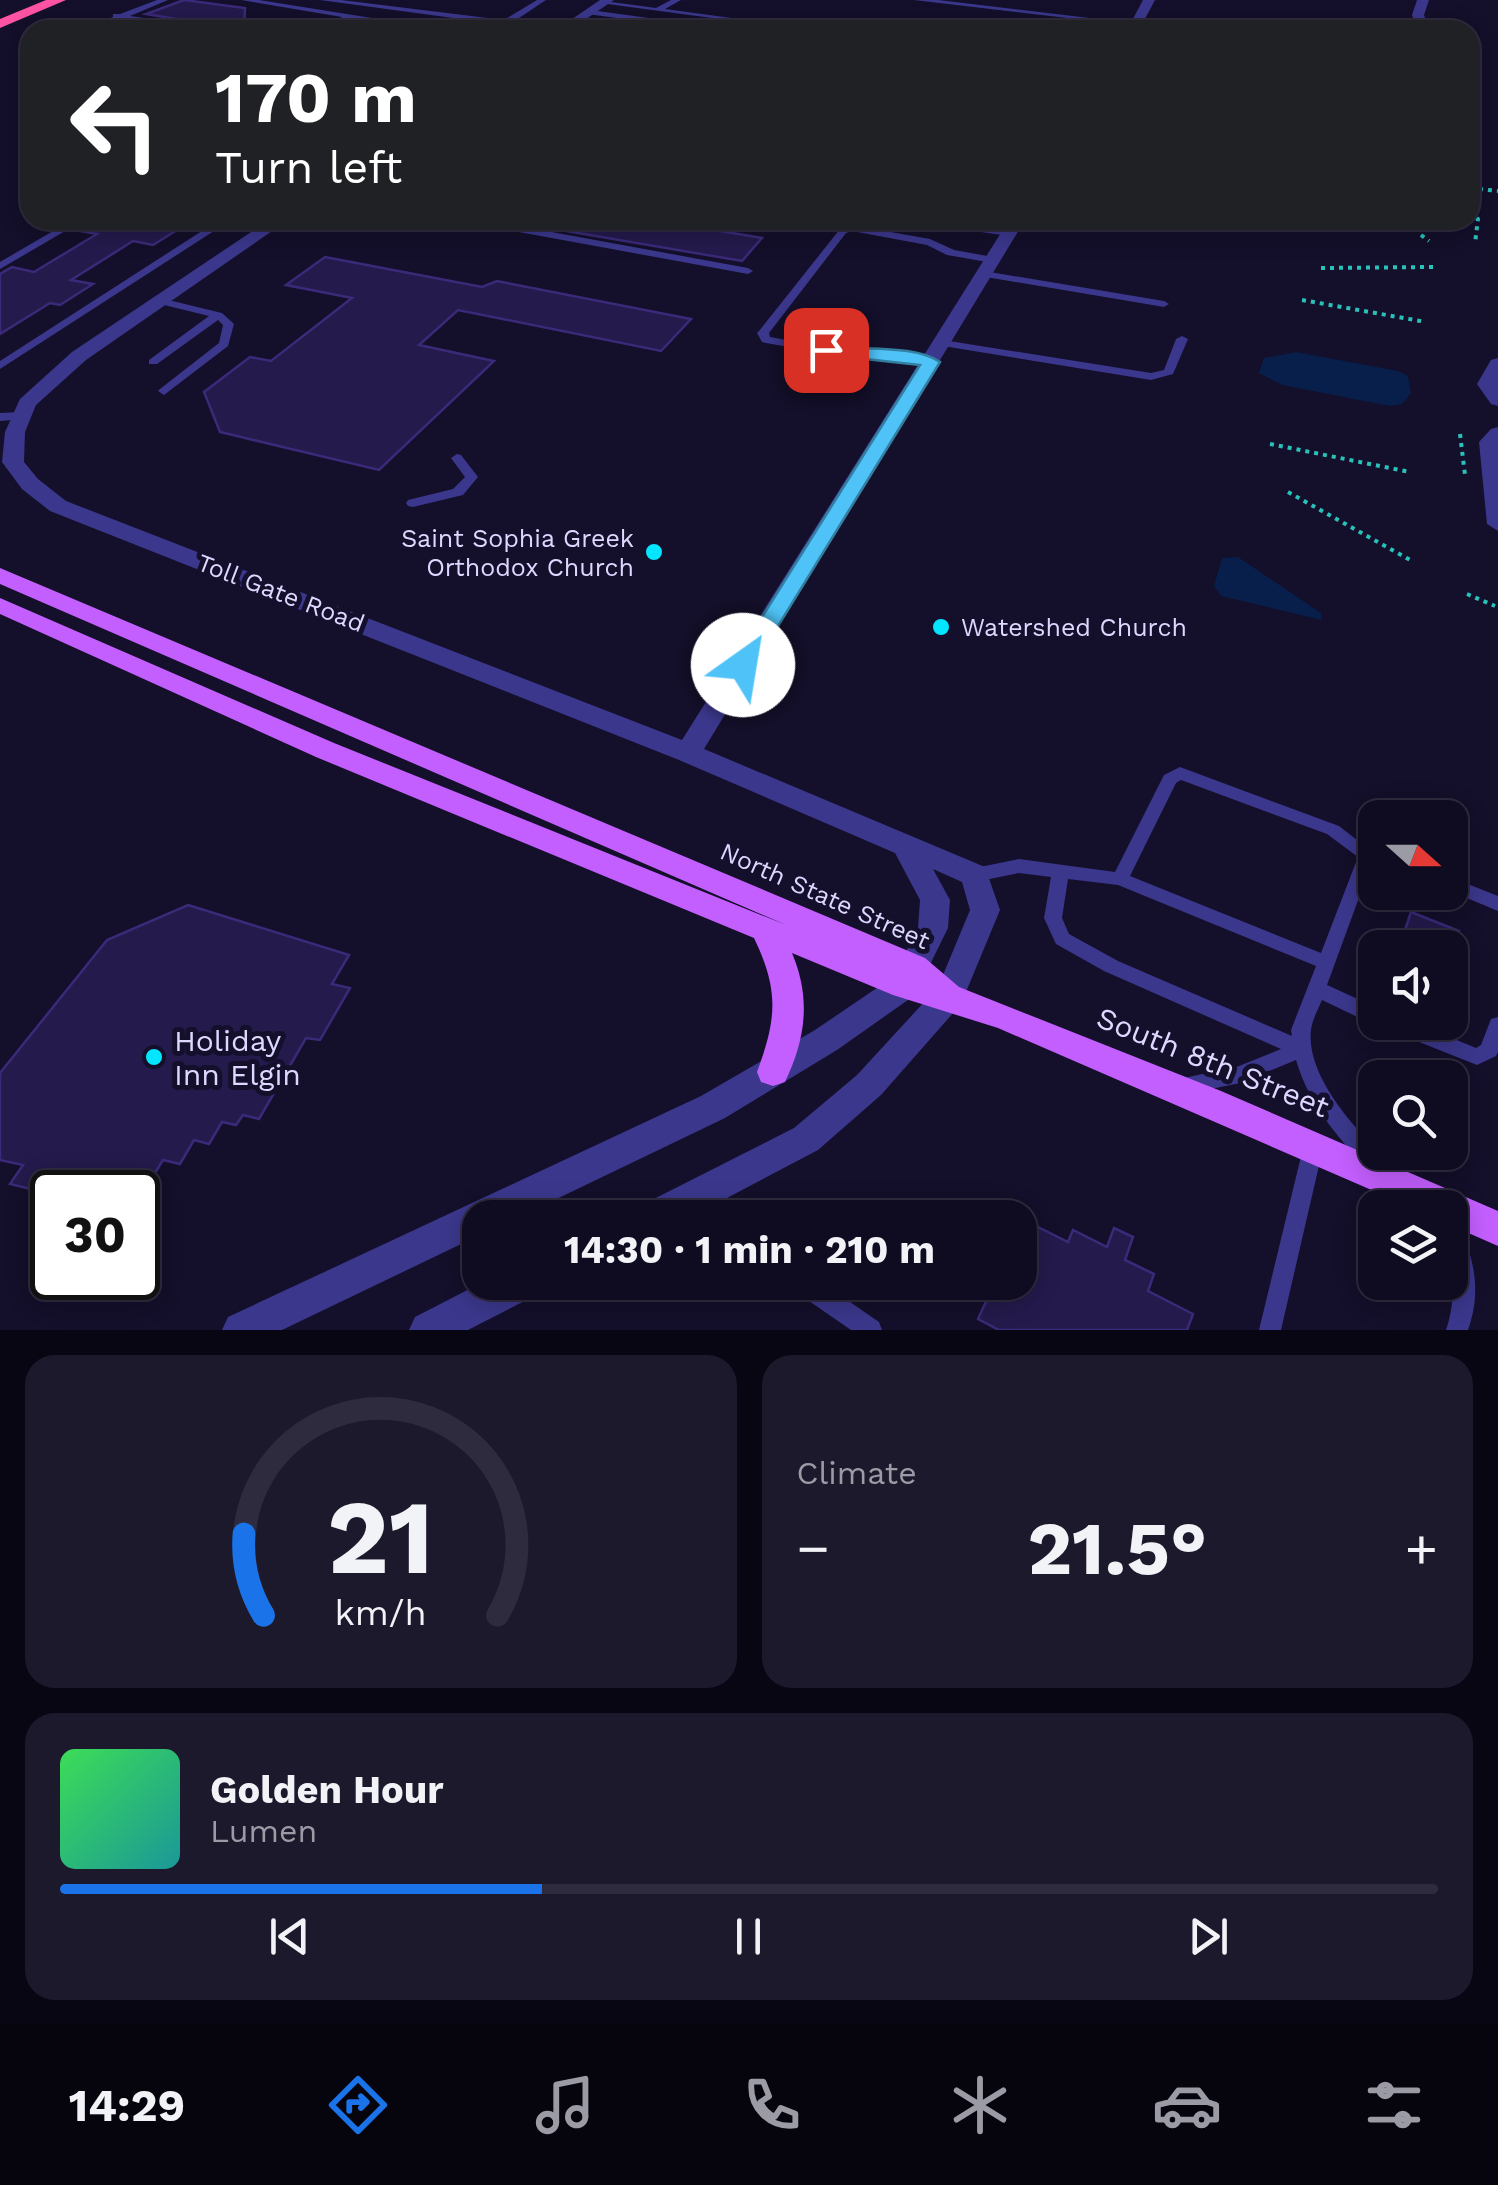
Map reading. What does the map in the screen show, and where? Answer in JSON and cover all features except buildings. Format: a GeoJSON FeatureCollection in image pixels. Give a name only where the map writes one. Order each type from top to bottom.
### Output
{"type":"FeatureCollection","features":[{"type":"Feature","properties":{"kind":"highway"},"geometry":{"type":"LineString","coordinates":[[0,12],[41,0]]}},
{"type":"Feature","properties":{"kind":"highway"},"geometry":{"type":"LineString","coordinates":[[0,24],[59,0]]}},
{"type":"Feature","properties":{"kind":"main road","name":"North State Street"},"geometry":{"type":"LineString","coordinates":[[0,575],[950,995]]}},
{"type":"Feature","properties":{"kind":"main road","name":"North State Street"},"geometry":{"type":"LineString","coordinates":[[0,605],[326,750],[765,929],[909,976]]}},
{"type":"Feature","properties":{"kind":"main road"},"geometry":{"type":"LineString","coordinates":[[765,929],[785,968],[792,1003],[788,1033],[773,1072]]}},
{"type":"Feature","properties":{"kind":"main road","name":"South 8th Street"},"geometry":{"type":"LineString","coordinates":[[950,995],[1314,1143],[1408,1190]]}},
{"type":"Feature","properties":{"kind":"main road","name":"South 8th Street"},"geometry":{"type":"LineString","coordinates":[[1468,1220],[1498,1229]]}},
{"type":"Feature","properties":{"kind":"street"},"geometry":{"type":"LineString","coordinates":[[578,20],[606,2]]}},
{"type":"Feature","properties":{"kind":"street","name":"Toll Gate Road"},"geometry":{"type":"LineString","coordinates":[[265,230],[79,356],[11,417],[15,432],[13,462],[30,484],[58,506],[688,753],[907,848],[939,856],[975,875]]}},
{"type":"Feature","properties":{"kind":"street"},"geometry":{"type":"LineString","coordinates":[[688,753],[1011,230]]}},
{"type":"Feature","properties":{"kind":"street"},"geometry":{"type":"LineString","coordinates":[[1498,364],[1487,384],[1498,400]]}},
{"type":"Feature","properties":{"kind":"street"},"geometry":{"type":"LineString","coordinates":[[1498,433],[1488,442],[1498,524]]}},
{"type":"Feature","properties":{"kind":"street"},"geometry":{"type":"LineString","coordinates":[[241,1330],[713,1108],[773,1072],[909,976],[933,928],[934,900],[907,848]]}},
{"type":"Feature","properties":{"kind":"street"},"geometry":{"type":"LineString","coordinates":[[690,1200],[806,1139],[869,1085],[950,995],[985,910],[975,875]]}},
{"type":"Feature","properties":{"kind":"street"},"geometry":{"type":"LineString","coordinates":[[428,1330],[487,1300]]}},
{"type":"Feature","properties":{"kind":"lane"},"geometry":{"type":"LineString","coordinates":[[107,20],[164,0]]}},
{"type":"Feature","properties":{"kind":"lane"},"geometry":{"type":"LineString","coordinates":[[245,0],[372,20]]}},
{"type":"Feature","properties":{"kind":"lane"},"geometry":{"type":"LineString","coordinates":[[324,0],[481,20]]}},
{"type":"Feature","properties":{"kind":"lane"},"geometry":{"type":"LineString","coordinates":[[367,6],[377,0]]}},
{"type":"Feature","properties":{"kind":"lane"},"geometry":{"type":"LineString","coordinates":[[510,20],[542,0]]}},
{"type":"Feature","properties":{"kind":"lane"},"geometry":{"type":"LineString","coordinates":[[657,10],[677,0]]}},
{"type":"Feature","properties":{"kind":"lane"},"geometry":{"type":"LineString","coordinates":[[918,0],[1079,20]]}},
{"type":"Feature","properties":{"kind":"lane"},"geometry":{"type":"LineString","coordinates":[[606,2],[740,20]]}},
{"type":"Feature","properties":{"kind":"lane"},"geometry":{"type":"LineString","coordinates":[[590,12],[649,20]]}},
{"type":"Feature","properties":{"kind":"lane"},"geometry":{"type":"LineString","coordinates":[[116,16],[147,20]]}},
{"type":"Feature","properties":{"kind":"lane"},"geometry":{"type":"LineString","coordinates":[[341,20],[349,16]]}},
{"type":"Feature","properties":{"kind":"lane"},"geometry":{"type":"LineString","coordinates":[[0,266],[62,230]]}},
{"type":"Feature","properties":{"kind":"lane"},"geometry":{"type":"LineString","coordinates":[[0,366],[211,230]]}},
{"type":"Feature","properties":{"kind":"lane"},"geometry":{"type":"LineString","coordinates":[[525,230],[748,271]]}},
{"type":"Feature","properties":{"kind":"lane"},"geometry":{"type":"LineString","coordinates":[[846,230],[763,333],[766,340],[856,356],[937,353],[1150,377],[1169,372],[1182,340]]}},
{"type":"Feature","properties":{"kind":"lane"},"geometry":{"type":"LineString","coordinates":[[862,230],[930,242],[988,267],[1164,304]]}},
{"type":"Feature","properties":{"kind":"lane"},"geometry":{"type":"LineString","coordinates":[[160,301],[218,315],[229,324],[224,344],[164,391]]}},
{"type":"Feature","properties":{"kind":"lane"},"geometry":{"type":"LineString","coordinates":[[153,362],[218,315]]}},
{"type":"Feature","properties":{"kind":"lane"},"geometry":{"type":"LineString","coordinates":[[412,503],[458,492],[472,477],[457,458]]}},
{"type":"Feature","properties":{"kind":"lane"},"geometry":{"type":"LineString","coordinates":[[1120,878],[1170,779],[1180,774],[1333,830],[1358,847]]}},
{"type":"Feature","properties":{"kind":"lane"},"geometry":{"type":"LineString","coordinates":[[975,875],[1019,866],[1120,878],[1326,963]]}},
{"type":"Feature","properties":{"kind":"lane"},"geometry":{"type":"LineString","coordinates":[[1060,872],[1053,918],[1062,940],[1110,966],[1302,1050]]}},
{"type":"Feature","properties":{"kind":"lane"},"geometry":{"type":"LineString","coordinates":[[1358,887],[1302,1030],[1302,1050],[1318,1090],[1350,1138],[1393,1180]]}},
{"type":"Feature","properties":{"kind":"lane"},"geometry":{"type":"LineString","coordinates":[[1468,892],[1498,904]]}},
{"type":"Feature","properties":{"kind":"lane"},"geometry":{"type":"LineString","coordinates":[[1317,990],[1358,1008]]}},
{"type":"Feature","properties":{"kind":"lane"},"geometry":{"type":"LineString","coordinates":[[1434,1040],[1478,1058],[1489,1050],[1498,1025]]}},
{"type":"Feature","properties":{"kind":"lane"},"geometry":{"type":"LineString","coordinates":[[1176,1086],[1240,1074],[1302,1050]]}},
{"type":"Feature","properties":{"kind":"lane"},"geometry":{"type":"LineString","coordinates":[[1270,1330],[1314,1143]]}},
{"type":"Feature","properties":{"kind":"lane"},"geometry":{"type":"LineString","coordinates":[[827,1300],[871,1330]]}},
{"type":"Feature","properties":{"kind":"lane"},"geometry":{"type":"LineString","coordinates":[[1457,1330],[1466,1300]]}},
{"type":"Feature","properties":{"kind":"path"},"geometry":{"type":"LineString","coordinates":[[1475,242],[1477,230]]}},
{"type":"Feature","properties":{"kind":"path"},"geometry":{"type":"LineString","coordinates":[[1321,268],[1433,267]]}},
{"type":"Feature","properties":{"kind":"path"},"geometry":{"type":"LineString","coordinates":[[1302,300],[1426,322]]}},
{"type":"Feature","properties":{"kind":"path"},"geometry":{"type":"LineString","coordinates":[[1460,434],[1465,474]]}},
{"type":"Feature","properties":{"kind":"path"},"geometry":{"type":"LineString","coordinates":[[1270,444],[1410,472]]}},
{"type":"Feature","properties":{"kind":"path"},"geometry":{"type":"LineString","coordinates":[[1288,492],[1412,562]]}},
{"type":"Feature","properties":{"kind":"path"},"geometry":{"type":"LineString","coordinates":[[1467,594],[1494,606]]}},
{"type":"Feature","properties":{"kind":"path"},"geometry":{"type":"LineString","coordinates":[[1255,1078],[1312,1104]]}},
{"type":"Feature","properties":{"kind":"water"},"geometry":{"type":"Polygon","coordinates":[[[1296,352],[1398,371],[1408,376],[1411,393],[1402,404],[1390,406],[1282,385],[1259,373],[1264,358],[1296,352]]]}},
{"type":"Feature","properties":{"kind":"water"},"geometry":{"type":"Polygon","coordinates":[[[1238,557],[1321,613],[1322,620],[1221,596],[1214,586],[1222,558],[1238,557]]]}},
{"type":"Feature","properties":{"kind":"place","name":"Saint Sophia Greek Orthodox Church"},"geometry":{"type":"Point","coordinates":[654,552]}},
{"type":"Feature","properties":{"kind":"place","name":"Watershed Church"},"geometry":{"type":"Point","coordinates":[941,627]}},
{"type":"Feature","properties":{"kind":"place","name":"Holiday Inn Elgin"},"geometry":{"type":"Point","coordinates":[154,1057]}},
{"type":"Feature","properties":{"kind":"route"},"geometry":{"type":"LineString","coordinates":[[743,665],[931,362],[826,350]]}}]}
